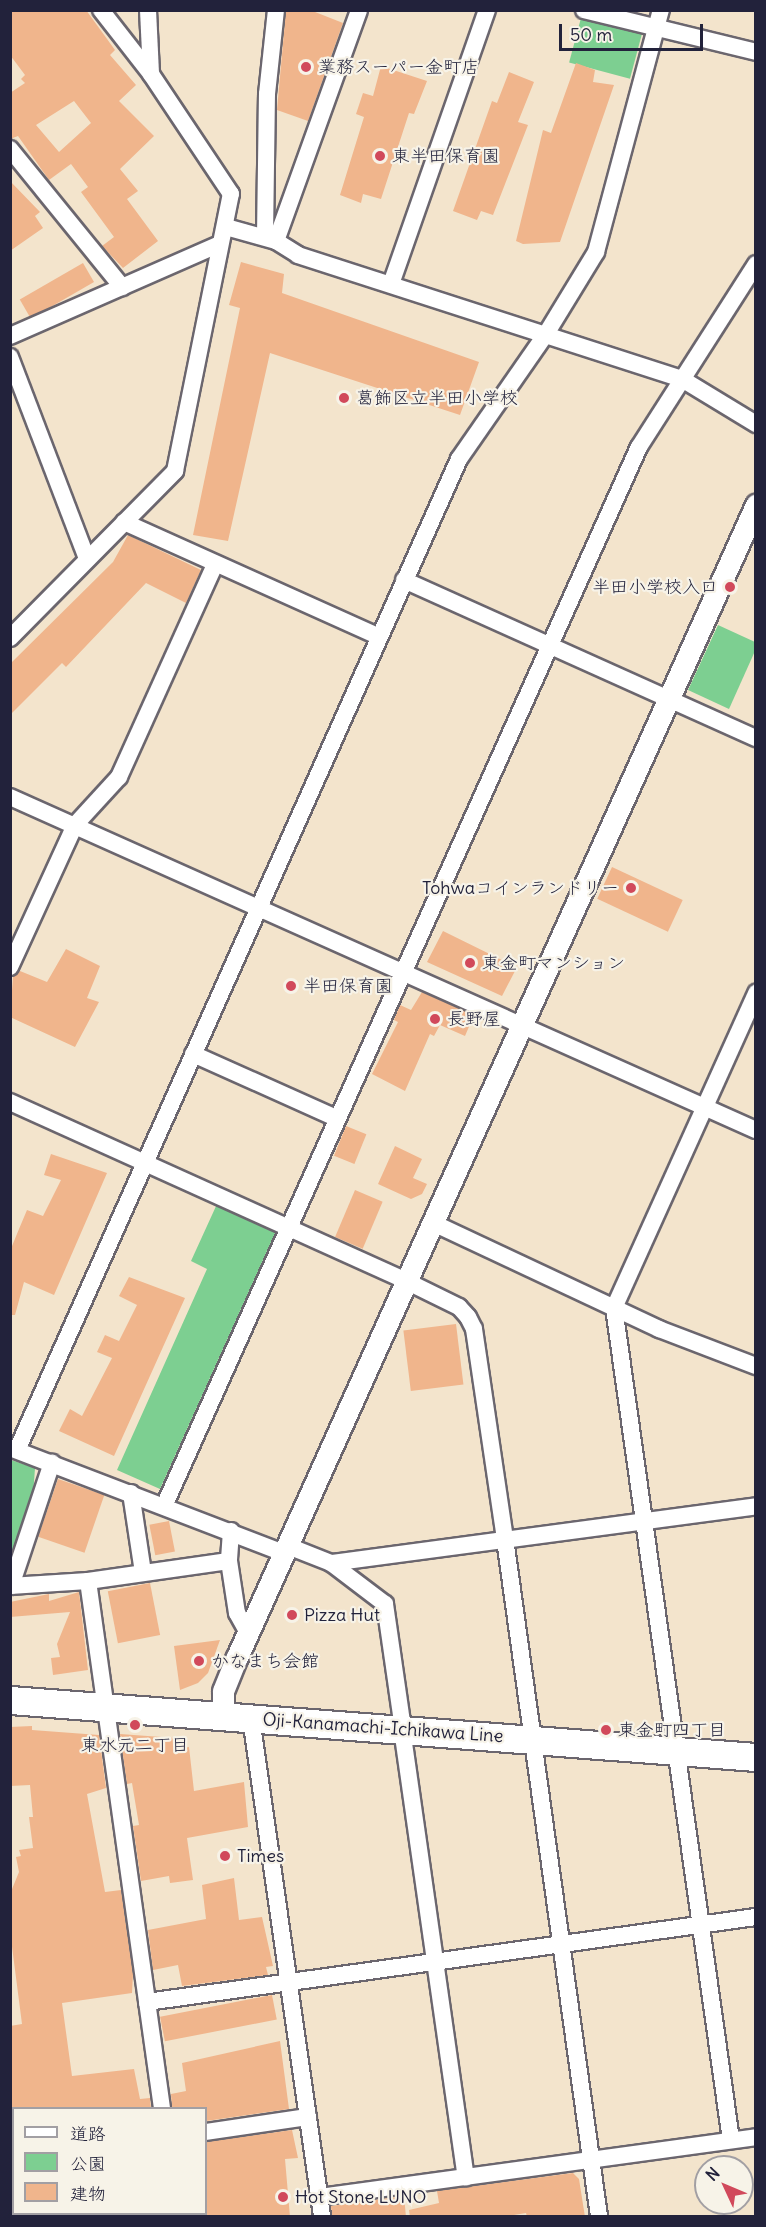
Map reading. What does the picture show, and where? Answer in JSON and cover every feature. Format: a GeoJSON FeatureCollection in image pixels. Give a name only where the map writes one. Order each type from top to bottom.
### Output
{"type":"FeatureCollection","features":[{"type":"Feature","properties":{"kind":"main road","name":"Oji-Kanamachi-Ichikawa Line"},"geometry":{"type":"LineString","coordinates":[[10,1700],[756,1756]]}},
{"type":"Feature","properties":{"kind":"street"},"geometry":{"type":"LineString","coordinates":[[10,638],[175,471],[231,194],[151,74],[101,10]]}},
{"type":"Feature","properties":{"kind":"street"},"geometry":{"type":"LineString","coordinates":[[148,10],[151,74]]}},
{"type":"Feature","properties":{"kind":"street"},"geometry":{"type":"LineString","coordinates":[[271,239],[267,94],[276,10]]}},
{"type":"Feature","properties":{"kind":"street"},"geometry":{"type":"LineString","coordinates":[[271,239],[358,10]]}},
{"type":"Feature","properties":{"kind":"street"},"geometry":{"type":"LineString","coordinates":[[391,284],[488,10]]}},
{"type":"Feature","properties":{"kind":"street"},"geometry":{"type":"LineString","coordinates":[[584,10],[756,52]]}},
{"type":"Feature","properties":{"kind":"street"},"geometry":{"type":"LineString","coordinates":[[466,2176],[385,1604],[331,1563],[231,1531],[165,1504],[14,1449],[459,459],[546,334],[596,252],[661,10]]}},
{"type":"Feature","properties":{"kind":"street"},"geometry":{"type":"LineString","coordinates":[[10,149],[122,286]]}},
{"type":"Feature","properties":{"kind":"street"},"geometry":{"type":"LineString","coordinates":[[226,227],[271,239],[298,255],[682,379],[756,424]]}},
{"type":"Feature","properties":{"kind":"street"},"geometry":{"type":"LineString","coordinates":[[10,336],[220,244]]}},
{"type":"Feature","properties":{"kind":"street"},"geometry":{"type":"LineString","coordinates":[[165,1504],[336,1118],[639,447],[756,264]]}},
{"type":"Feature","properties":{"kind":"street"},"geometry":{"type":"LineString","coordinates":[[10,357],[87,559]]}},
{"type":"Feature","properties":{"kind":"street"},"geometry":{"type":"LineString","coordinates":[[223,1715],[224,1691],[248,1633],[666,699],[756,506]]}},
{"type":"Feature","properties":{"kind":"street"},"geometry":{"type":"LineString","coordinates":[[124,522],[378,636]]}},
{"type":"Feature","properties":{"kind":"street"},"geometry":{"type":"LineString","coordinates":[[10,967],[75,825],[119,777],[215,564]]}},
{"type":"Feature","properties":{"kind":"street"},"geometry":{"type":"LineString","coordinates":[[404,580],[756,738]]}},
{"type":"Feature","properties":{"kind":"street"},"geometry":{"type":"LineString","coordinates":[[10,797],[259,905],[756,1130]]}},
{"type":"Feature","properties":{"kind":"street"},"geometry":{"type":"LineString","coordinates":[[731,2140],[614,1308],[756,993]]}},
{"type":"Feature","properties":{"kind":"street"},"geometry":{"type":"LineString","coordinates":[[193,1054],[336,1118]]}},
{"type":"Feature","properties":{"kind":"street"},"geometry":{"type":"LineString","coordinates":[[10,1102],[406,1281],[459,1307],[474,1329],[599,2217]]}},
{"type":"Feature","properties":{"kind":"street"},"geometry":{"type":"LineString","coordinates":[[433,1223],[614,1308],[756,1366]]}},
{"type":"Feature","properties":{"kind":"street"},"geometry":{"type":"LineString","coordinates":[[52,1463],[11,1586],[88,1581],[229,1561]]}},
{"type":"Feature","properties":{"kind":"street"},"geometry":{"type":"LineString","coordinates":[[131,1493],[143,1572]]}},
{"type":"Feature","properties":{"kind":"street"},"geometry":{"type":"LineString","coordinates":[[331,1563],[756,1506]]}},
{"type":"Feature","properties":{"kind":"street"},"geometry":{"type":"LineString","coordinates":[[231,1531],[229,1561],[237,1613],[248,1633]]}},
{"type":"Feature","properties":{"kind":"street"},"geometry":{"type":"LineString","coordinates":[[88,1581],[162,2107]]}},
{"type":"Feature","properties":{"kind":"street"},"geometry":{"type":"LineString","coordinates":[[251,1718],[322,2217]]}},
{"type":"Feature","properties":{"kind":"street"},"geometry":{"type":"LineString","coordinates":[[147,2002],[756,1917]]}},
{"type":"Feature","properties":{"kind":"street"},"geometry":{"type":"LineString","coordinates":[[207,2132],[308,2117]]}},
{"type":"Feature","properties":{"kind":"street"},"geometry":{"type":"LineString","coordinates":[[319,2197],[756,2137]]}},
{"type":"Feature","properties":{"kind":"green space"},"geometry":{"type":"Polygon","coordinates":[[[581,18],[642,34],[630,79],[569,62],[581,18]]]}},
{"type":"Feature","properties":{"kind":"green space"},"geometry":{"type":"Polygon","coordinates":[[[718,625],[755,642],[755,651],[729,709],[688,690],[718,625]]]}},
{"type":"Feature","properties":{"kind":"green space"},"geometry":{"type":"Polygon","coordinates":[[[217,1204],[276,1231],[160,1489],[117,1470],[207,1269],[191,1261],[217,1204]]]}},
{"type":"Feature","properties":{"kind":"green space"},"geometry":{"type":"Polygon","coordinates":[[[11,1460],[35,1468],[33,1496],[11,1555],[11,1460]]]}},
{"type":"Feature","properties":{"kind":"building"},"geometry":{"type":"Polygon","coordinates":[[[10,10],[86,10],[115,50],[110,55],[136,85],[119,101],[154,136],[120,169],[138,191],[127,199],[158,241],[123,268],[102,246],[114,237],[81,192],[88,187],[71,164],[49,180],[18,136],[10,139],[10,93],[25,83],[21,79],[25,75],[10,55],[10,10]],[[74,101],[36,125],[59,152],[91,123],[74,101]]]}},
{"type":"Feature","properties":{"kind":"building","name":"業務スーパー金町店"},"geometry":{"type":"Polygon","coordinates":[[[286,10],[310,10],[343,23],[308,121],[277,110],[286,10]]]}},
{"type":"Feature","properties":{"kind":"building"},"geometry":{"type":"Polygon","coordinates":[[[576,63],[595,70],[593,82],[614,85],[560,242],[523,244],[516,241],[543,130],[551,133],[576,63]]]}},
{"type":"Feature","properties":{"kind":"building"},"geometry":{"type":"Polygon","coordinates":[[[381,66],[427,81],[414,114],[409,113],[381,199],[363,194],[361,203],[340,195],[364,117],[356,114],[363,93],[373,96],[381,66]]]}},
{"type":"Feature","properties":{"kind":"building"},"geometry":{"type":"Polygon","coordinates":[[[509,72],[534,82],[518,122],[528,125],[493,215],[481,211],[477,220],[453,211],[492,101],[497,103],[509,72]]]}},
{"type":"Feature","properties":{"kind":"building"},"geometry":{"type":"Polygon","coordinates":[[[10,181],[40,212],[35,216],[43,228],[10,251],[10,181]]]}},
{"type":"Feature","properties":{"kind":"building"},"geometry":{"type":"Polygon","coordinates":[[[241,262],[284,274],[282,293],[479,362],[460,415],[270,353],[228,541],[193,535],[240,308],[229,305],[241,262]]]}},
{"type":"Feature","properties":{"kind":"building"},"geometry":{"type":"Polygon","coordinates":[[[83,263],[94,282],[31,319],[20,300],[83,263]]]}},
{"type":"Feature","properties":{"kind":"building"},"geometry":{"type":"Polygon","coordinates":[[[128,535],[201,570],[186,603],[146,583],[66,667],[62,663],[10,715],[10,664],[113,562],[128,535]]]}},
{"type":"Feature","properties":{"kind":"building"},"geometry":{"type":"Polygon","coordinates":[[[612,867],[683,900],[668,932],[597,899],[612,867]]]}},
{"type":"Feature","properties":{"kind":"building","name":"東金町マンション"},"geometry":{"type":"Polygon","coordinates":[[[443,931],[512,965],[510,969],[515,971],[502,996],[427,962],[443,931]]]}},
{"type":"Feature","properties":{"kind":"building"},"geometry":{"type":"Polygon","coordinates":[[[66,949],[100,966],[87,998],[99,1002],[75,1047],[10,1017],[13,977],[20,971],[47,982],[66,949]]]}},
{"type":"Feature","properties":{"kind":"building"},"geometry":{"type":"Polygon","coordinates":[[[422,992],[474,1015],[465,1036],[440,1025],[434,1036],[430,1034],[405,1091],[372,1074],[398,1022],[394,1020],[400,1005],[411,1010],[422,992]]]}},
{"type":"Feature","properties":{"kind":"building"},"geometry":{"type":"Polygon","coordinates":[[[346,1126],[366,1134],[354,1164],[334,1156],[346,1126]]]}},
{"type":"Feature","properties":{"kind":"building"},"geometry":{"type":"Polygon","coordinates":[[[395,1146],[422,1159],[413,1178],[427,1184],[422,1194],[411,1199],[378,1184],[395,1146]]]}},
{"type":"Feature","properties":{"kind":"building"},"geometry":{"type":"Polygon","coordinates":[[[51,1154],[107,1173],[54,1295],[24,1282],[15,1315],[10,1315],[10,1251],[27,1210],[43,1216],[61,1180],[44,1175],[51,1154]]]}},
{"type":"Feature","properties":{"kind":"building"},"geometry":{"type":"Polygon","coordinates":[[[355,1190],[383,1202],[363,1249],[335,1237],[355,1190]]]}},
{"type":"Feature","properties":{"kind":"building"},"geometry":{"type":"Polygon","coordinates":[[[129,1277],[185,1298],[114,1456],[59,1431],[70,1409],[82,1416],[112,1358],[97,1352],[105,1335],[119,1341],[137,1305],[119,1296],[129,1277]]]}},
{"type":"Feature","properties":{"kind":"building"},"geometry":{"type":"Polygon","coordinates":[[[456,1324],[463,1385],[411,1391],[403,1330],[456,1324]]]}},
{"type":"Feature","properties":{"kind":"building"},"geometry":{"type":"Polygon","coordinates":[[[58,1479],[104,1495],[84,1553],[38,1537],[58,1479]]]}},
{"type":"Feature","properties":{"kind":"building"},"geometry":{"type":"Polygon","coordinates":[[[169,1521],[175,1551],[155,1555],[149,1525],[169,1521]]]}},
{"type":"Feature","properties":{"kind":"building"},"geometry":{"type":"Polygon","coordinates":[[[150,1583],[160,1635],[118,1643],[108,1591],[150,1583]]]}},
{"type":"Feature","properties":{"kind":"building"},"geometry":{"type":"Polygon","coordinates":[[[79,1592],[88,1670],[53,1675],[51,1658],[60,1657],[57,1644],[70,1612],[10,1617],[10,1602],[49,1594],[49,1601],[79,1592]]]}},
{"type":"Feature","properties":{"kind":"building"},"geometry":{"type":"Polygon","coordinates":[[[220,1640],[208,1673],[198,1683],[180,1690],[174,1646],[220,1640]]]}},
{"type":"Feature","properties":{"kind":"building"},"geometry":{"type":"Polygon","coordinates":[[[32,1726],[32,1730],[99,1735],[106,1788],[87,1794],[105,1892],[121,1890],[133,1974],[132,1993],[62,2003],[72,2076],[134,2069],[140,2099],[150,2098],[151,2107],[12,2107],[10,2109],[10,2026],[22,2024],[11,1939],[10,1894],[19,1872],[16,1857],[21,1856],[19,1850],[33,1848],[29,1817],[33,1817],[30,1785],[10,1786],[10,1727],[32,1726]]]}},
{"type":"Feature","properties":{"kind":"building"},"geometry":{"type":"Polygon","coordinates":[[[120,1734],[175,1738],[177,1749],[189,1747],[194,1791],[244,1782],[248,1827],[187,1838],[193,1880],[170,1883],[169,1876],[141,1881],[133,1826],[139,1825],[132,1783],[127,1784],[120,1734]]]}},
{"type":"Feature","properties":{"kind":"building"},"geometry":{"type":"Polygon","coordinates":[[[234,1878],[239,1920],[262,1917],[273,1966],[266,1967],[268,1975],[182,1986],[178,1965],[153,1970],[148,1930],[206,1919],[202,1885],[234,1878]]]}},
{"type":"Feature","properties":{"kind":"building"},"geometry":{"type":"Polygon","coordinates":[[[272,1995],[277,2020],[165,2041],[160,2017],[272,1995]]]}},
{"type":"Feature","properties":{"kind":"building"},"geometry":{"type":"Polygon","coordinates":[[[280,2041],[289,2109],[207,2121],[207,2107],[172,2107],[171,2094],[186,2091],[182,2063],[280,2041]]]}},
{"type":"Feature","properties":{"kind":"building"},"geometry":{"type":"Polygon","coordinates":[[[292,2130],[298,2158],[285,2159],[290,2217],[206,2217],[207,2142],[292,2130]]]}},
{"type":"Feature","properties":{"kind":"building"},"geometry":{"type":"Polygon","coordinates":[[[573,2173],[579,2179],[585,2217],[527,2217],[526,2213],[502,2217],[410,2217],[409,2210],[439,2203],[437,2191],[573,2173]]]}},
{"type":"Feature","properties":{"kind":"building"},"geometry":{"type":"Polygon","coordinates":[[[404,2196],[406,2217],[332,2217],[331,2206],[404,2196]]]}},
{"type":"Feature","properties":{"kind":"place","name":"業務スーパー金町店"},"geometry":{"type":"Point","coordinates":[306,67]}},
{"type":"Feature","properties":{"kind":"place","name":"東半田保育園"},"geometry":{"type":"Point","coordinates":[380,156]}},
{"type":"Feature","properties":{"kind":"place","name":"葛飾区立半田小学校"},"geometry":{"type":"Point","coordinates":[344,398]}},
{"type":"Feature","properties":{"kind":"place","name":"半田小学校入口"},"geometry":{"type":"Point","coordinates":[730,587]}},
{"type":"Feature","properties":{"kind":"place","name":"Tohwaコインランドリー"},"geometry":{"type":"Point","coordinates":[631,888]}},
{"type":"Feature","properties":{"kind":"place","name":"東金町マンション"},"geometry":{"type":"Point","coordinates":[470,963]}},
{"type":"Feature","properties":{"kind":"place","name":"半田保育園"},"geometry":{"type":"Point","coordinates":[291,986]}},
{"type":"Feature","properties":{"kind":"place","name":"長野屋"},"geometry":{"type":"Point","coordinates":[435,1019]}},
{"type":"Feature","properties":{"kind":"place","name":"Pizza Hut"},"geometry":{"type":"Point","coordinates":[292,1615]}},
{"type":"Feature","properties":{"kind":"place","name":"かなまち会館"},"geometry":{"type":"Point","coordinates":[199,1661]}},
{"type":"Feature","properties":{"kind":"place","name":"東水元二丁目"},"geometry":{"type":"Point","coordinates":[135,1725]}},
{"type":"Feature","properties":{"kind":"place","name":"東金町四丁目"},"geometry":{"type":"Point","coordinates":[606,1730]}},
{"type":"Feature","properties":{"kind":"place","name":"Times"},"geometry":{"type":"Point","coordinates":[225,1856]}},
{"type":"Feature","properties":{"kind":"place","name":"Hot Stone LUNO"},"geometry":{"type":"Point","coordinates":[283,2197]}}]}
